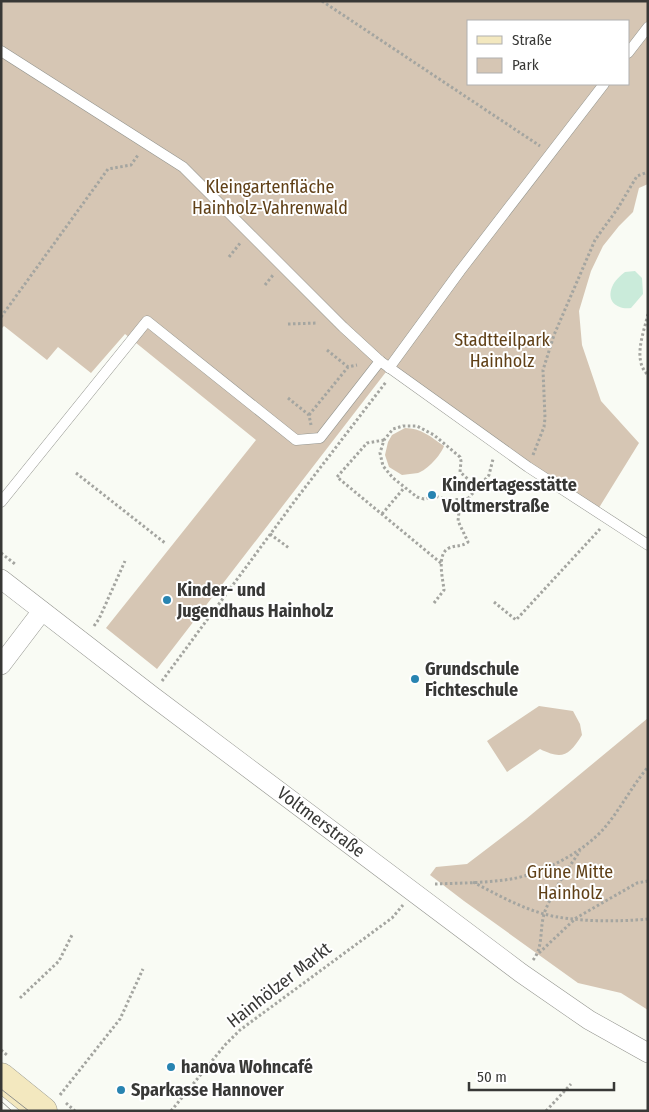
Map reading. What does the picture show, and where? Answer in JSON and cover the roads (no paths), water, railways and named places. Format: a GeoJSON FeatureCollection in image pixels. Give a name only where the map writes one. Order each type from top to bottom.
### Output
{"type":"FeatureCollection","features":[{"type":"Feature","properties":{"kind":"main road"},"geometry":{"type":"LineString","coordinates":[[1,1077],[50,1104]]}},
{"type":"Feature","properties":{"kind":"street","name":"Voltmerstraße"},"geometry":{"type":"LineString","coordinates":[[1,579],[151,695],[522,973],[589,1020],[648,1053]]}},
{"type":"Feature","properties":{"kind":"street"},"geometry":{"type":"LineString","coordinates":[[1,665],[42,611]]}},
{"type":"Feature","properties":{"kind":"lane"},"geometry":{"type":"LineString","coordinates":[[629,52],[648,27]]}},
{"type":"Feature","properties":{"kind":"lane"},"geometry":{"type":"LineString","coordinates":[[1,51],[184,167],[380,361],[528,467],[648,545]]}},
{"type":"Feature","properties":{"kind":"lane"},"geometry":{"type":"LineString","coordinates":[[392,370],[460,271],[603,85]]}},
{"type":"Feature","properties":{"kind":"lane"},"geometry":{"type":"LineString","coordinates":[[1,502],[147,321],[296,440],[320,438],[380,361]]}},
{"type":"Feature","properties":{"kind":"tram line"},"geometry":{"type":"LineString","coordinates":[[1,1089],[29,1111]]}},
{"type":"Feature","properties":{"kind":"tram line"},"geometry":{"type":"LineString","coordinates":[[1,1101],[12,1111]]}},
{"type":"Feature","properties":{"kind":"place","name":"Kindertagesstätte Voltmerstraße"},"geometry":{"type":"Point","coordinates":[432,495]}},
{"type":"Feature","properties":{"kind":"place","name":"Kinder- und Jugendhaus Hainholz"},"geometry":{"type":"Point","coordinates":[167,600]}},
{"type":"Feature","properties":{"kind":"place","name":"Grundschule Fichteschule"},"geometry":{"type":"Point","coordinates":[415,679]}},
{"type":"Feature","properties":{"kind":"place","name":"hanova Wohncafé"},"geometry":{"type":"Point","coordinates":[171,1067]}},
{"type":"Feature","properties":{"kind":"place","name":"Sparkasse Hannover"},"geometry":{"type":"Point","coordinates":[121,1090]}},
{"type":"Feature","properties":{"kind":"park label","name":"Kleingartenfläche Hainholz-Vahrenwald"},"geometry":{"type":"Point","coordinates":[270,197]}},
{"type":"Feature","properties":{"kind":"park label","name":"Stadtteilpark Hainholz"},"geometry":{"type":"Point","coordinates":[502,350]}},
{"type":"Feature","properties":{"kind":"park label","name":"Grüne Mitte Hainholz"},"geometry":{"type":"Point","coordinates":[570,882]}}]}
